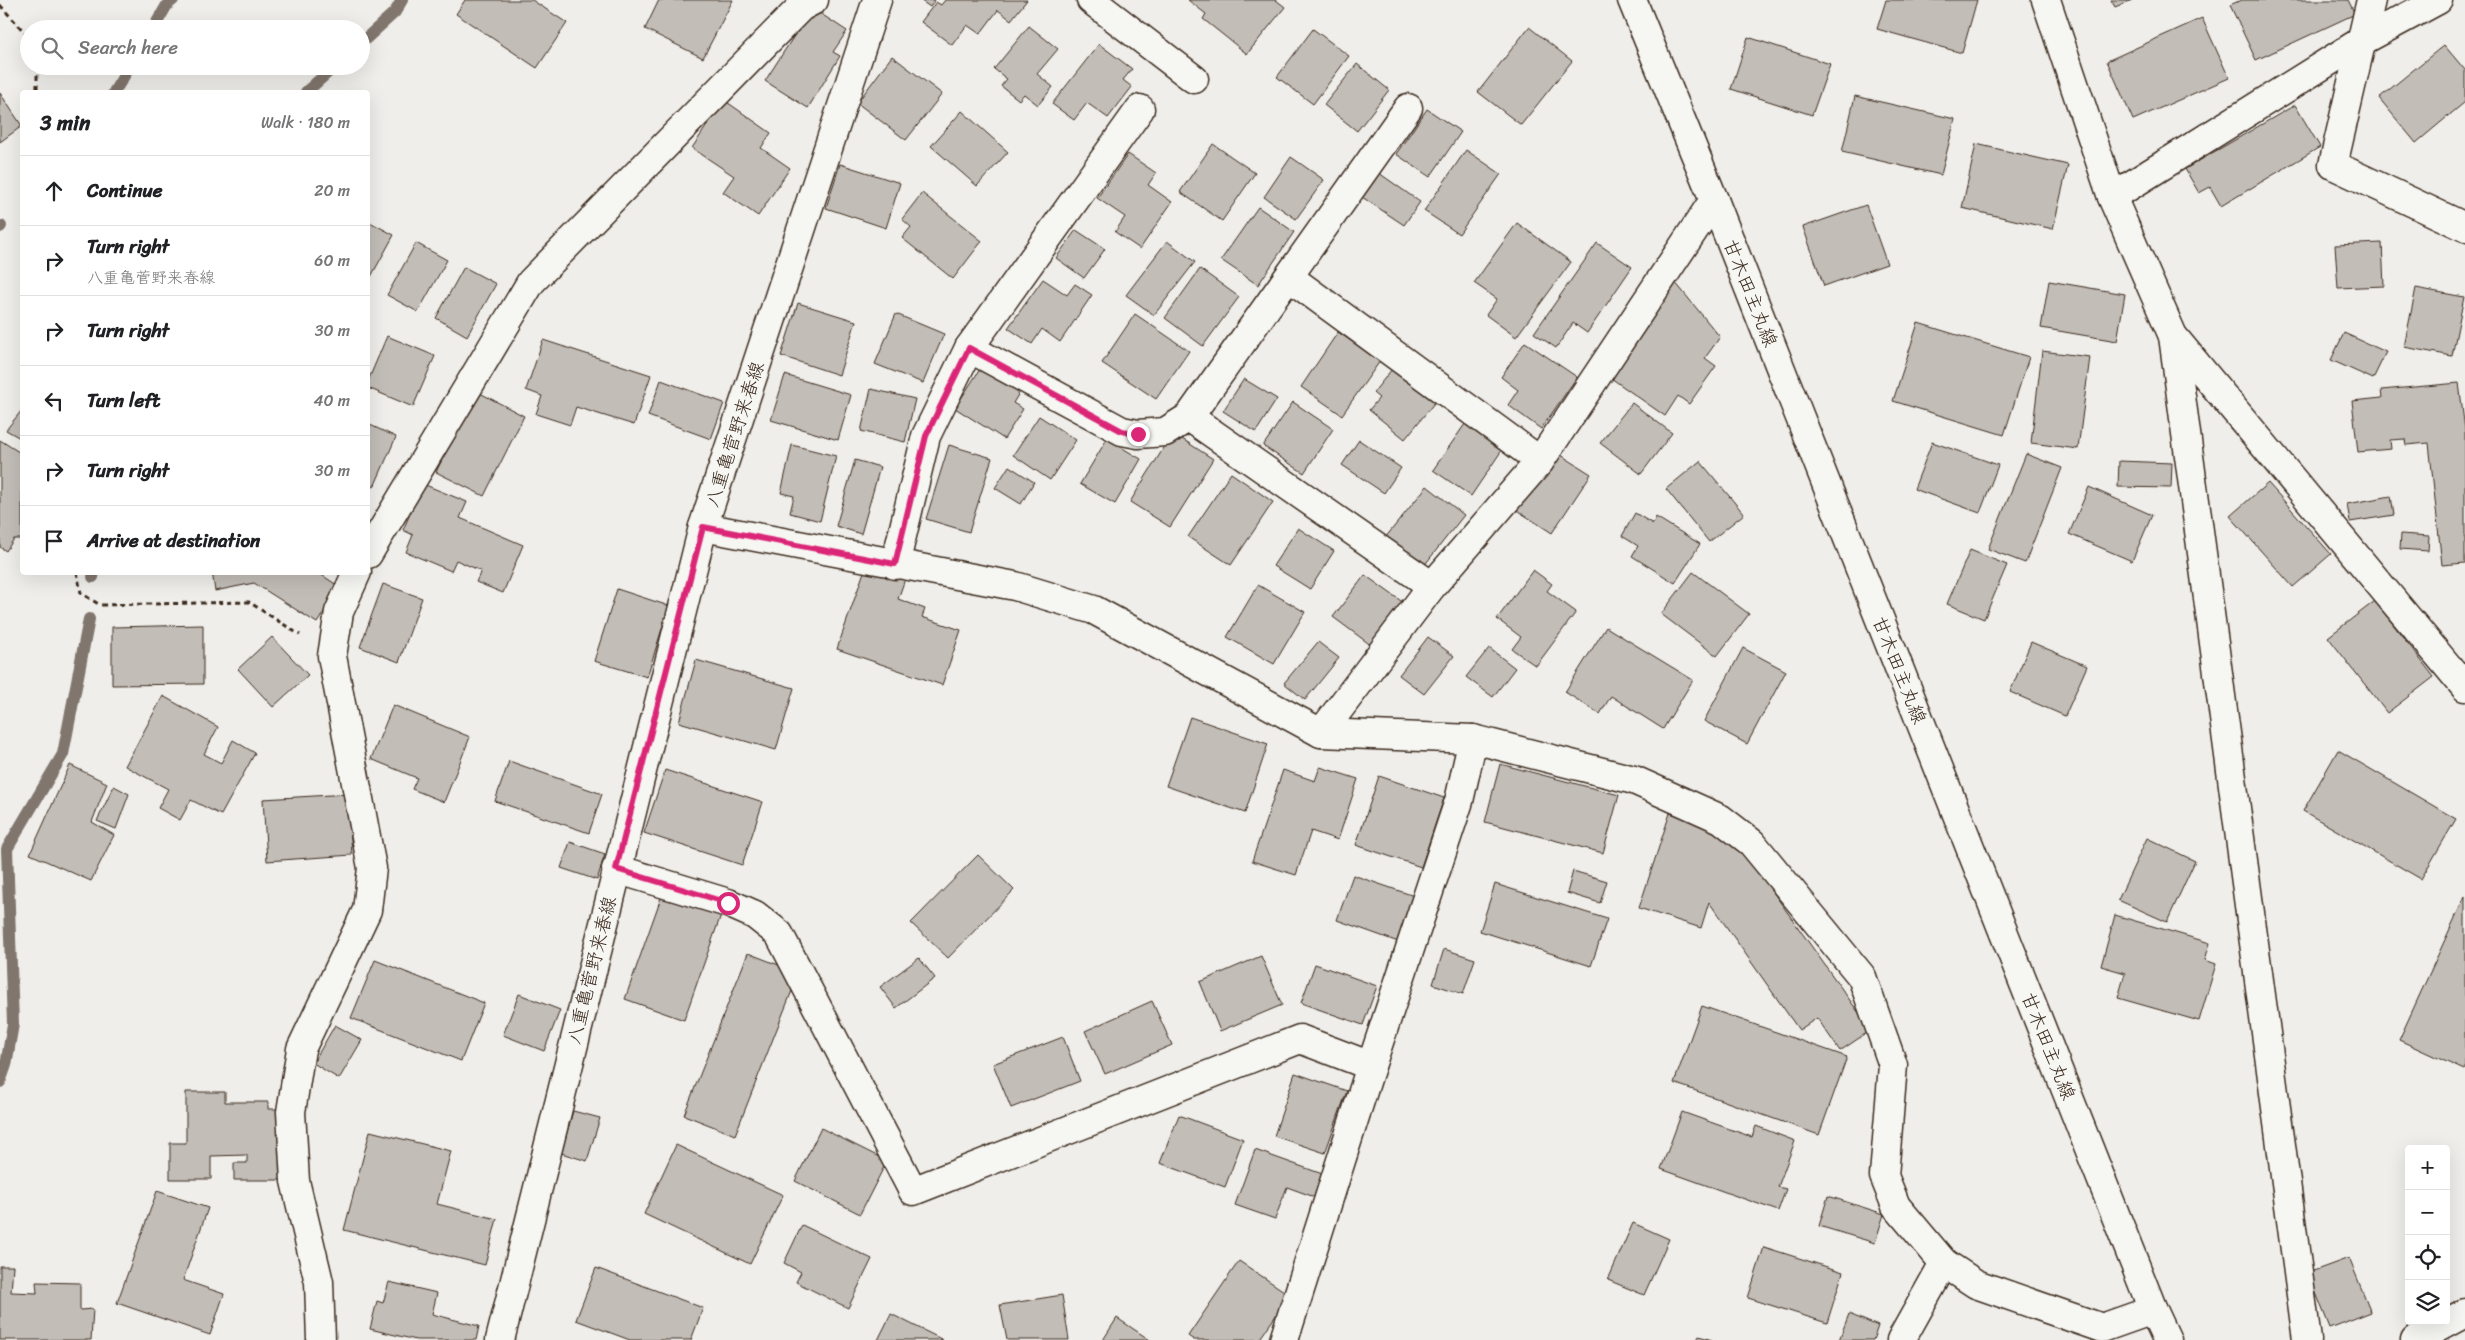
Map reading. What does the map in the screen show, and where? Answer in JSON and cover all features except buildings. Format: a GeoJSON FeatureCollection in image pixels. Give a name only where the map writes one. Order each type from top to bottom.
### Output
{"type":"FeatureCollection","features":[{"type":"Feature","properties":{"kind":"street"},"geometry":{"type":"LineString","coordinates":[[370,551],[531,282],[801,7],[814,0]]}},
{"type":"Feature","properties":{"kind":"street","name":"八重亀菅野来春線"},"geometry":{"type":"LineString","coordinates":[[500,1340],[616,869],[703,527],[877,0]]}},
{"type":"Feature","properties":{"kind":"street"},"geometry":{"type":"LineString","coordinates":[[1091,0],[1194,79]]}},
{"type":"Feature","properties":{"kind":"street","name":"甘木田主丸線"},"geometry":{"type":"LineString","coordinates":[[1632,0],[1714,200],[2153,1310],[2167,1340]]}},
{"type":"Feature","properties":{"kind":"street"},"geometry":{"type":"LineString","coordinates":[[2046,0],[2112,197],[2173,336],[2307,1340]]}},
{"type":"Feature","properties":{"kind":"street"},"geometry":{"type":"LineString","coordinates":[[2371,0],[2333,165],[2465,227]]}},
{"type":"Feature","properties":{"kind":"street"},"geometry":{"type":"LineString","coordinates":[[2112,197],[2360,42],[2438,0]]}},
{"type":"Feature","properties":{"kind":"street"},"geometry":{"type":"LineString","coordinates":[[969,348],[1122,431],[1138,434],[1165,432],[1189,417],[1408,108]]}},
{"type":"Feature","properties":{"kind":"street"},"geometry":{"type":"LineString","coordinates":[[895,564],[926,436],[969,348],[1140,109]]}},
{"type":"Feature","properties":{"kind":"street"},"geometry":{"type":"LineString","coordinates":[[1321,733],[1432,586],[1540,461],[1714,200]]}},
{"type":"Feature","properties":{"kind":"street"},"geometry":{"type":"LineString","coordinates":[[1288,277],[1540,461]]}},
{"type":"Feature","properties":{"kind":"street"},"geometry":{"type":"LineString","coordinates":[[2173,336],[2465,686]]}},
{"type":"Feature","properties":{"kind":"street"},"geometry":{"type":"LineString","coordinates":[[1189,417],[1432,586]]}},
{"type":"Feature","properties":{"kind":"street"},"geometry":{"type":"LineString","coordinates":[[703,527],[1014,586],[1094,610],[1321,733],[1472,739],[1634,780],[1721,819],[1752,843],[1862,977],[1893,1065],[1884,1176],[1896,1206],[1944,1263],[1976,1284],[2102,1328],[2153,1310]]}},
{"type":"Feature","properties":{"kind":"street"},"geometry":{"type":"LineString","coordinates":[[321,1340],[319,1282],[294,1181],[291,1112],[301,1049],[367,910],[372,868],[332,656],[339,612],[356,575]]}},
{"type":"Feature","properties":{"kind":"street"},"geometry":{"type":"LineString","coordinates":[[1284,1340],[1370,1066],[1459,801],[1472,739]]}},
{"type":"Feature","properties":{"kind":"street"},"geometry":{"type":"LineString","coordinates":[[616,869],[728,903],[755,914],[779,934],[912,1191],[1300,1039],[1370,1066]]}},
{"type":"Feature","properties":{"kind":"street"},"geometry":{"type":"LineString","coordinates":[[1901,1340],[1944,1263]]}},
{"type":"Feature","properties":{"kind":"street"},"geometry":{"type":"LineString","coordinates":[[2415,1340],[2465,1313]]}},
{"type":"Feature","properties":{"kind":"path"},"geometry":{"type":"LineString","coordinates":[[0,5],[20,27]]}},
{"type":"Feature","properties":{"kind":"path"},"geometry":{"type":"LineString","coordinates":[[37,75],[37,90]]}},
{"type":"Feature","properties":{"kind":"path"},"geometry":{"type":"LineString","coordinates":[[78,575],[81,593],[100,605],[249,602],[332,656]]}},
{"type":"Feature","properties":{"kind":"waterway"},"geometry":{"type":"LineString","coordinates":[[158,20],[167,5],[173,0]]}},
{"type":"Feature","properties":{"kind":"waterway"},"geometry":{"type":"LineString","coordinates":[[370,35],[395,12],[402,0]]}},
{"type":"Feature","properties":{"kind":"waterway"},"geometry":{"type":"LineString","coordinates":[[115,90],[124,75]]}},
{"type":"Feature","properties":{"kind":"waterway"},"geometry":{"type":"LineString","coordinates":[[308,90],[325,75]]}},
{"type":"Feature","properties":{"kind":"waterway"},"geometry":{"type":"LineString","coordinates":[[0,1082],[6,1065],[13,1024],[7,849],[63,754],[89,619]]}},
{"type":"Feature","properties":{"kind":"route"},"geometry":{"type":"LineString","coordinates":[[728,903],[616,869],[703,527],[895,564],[926,436],[969,348],[1122,431],[1138,434]]}}]}
